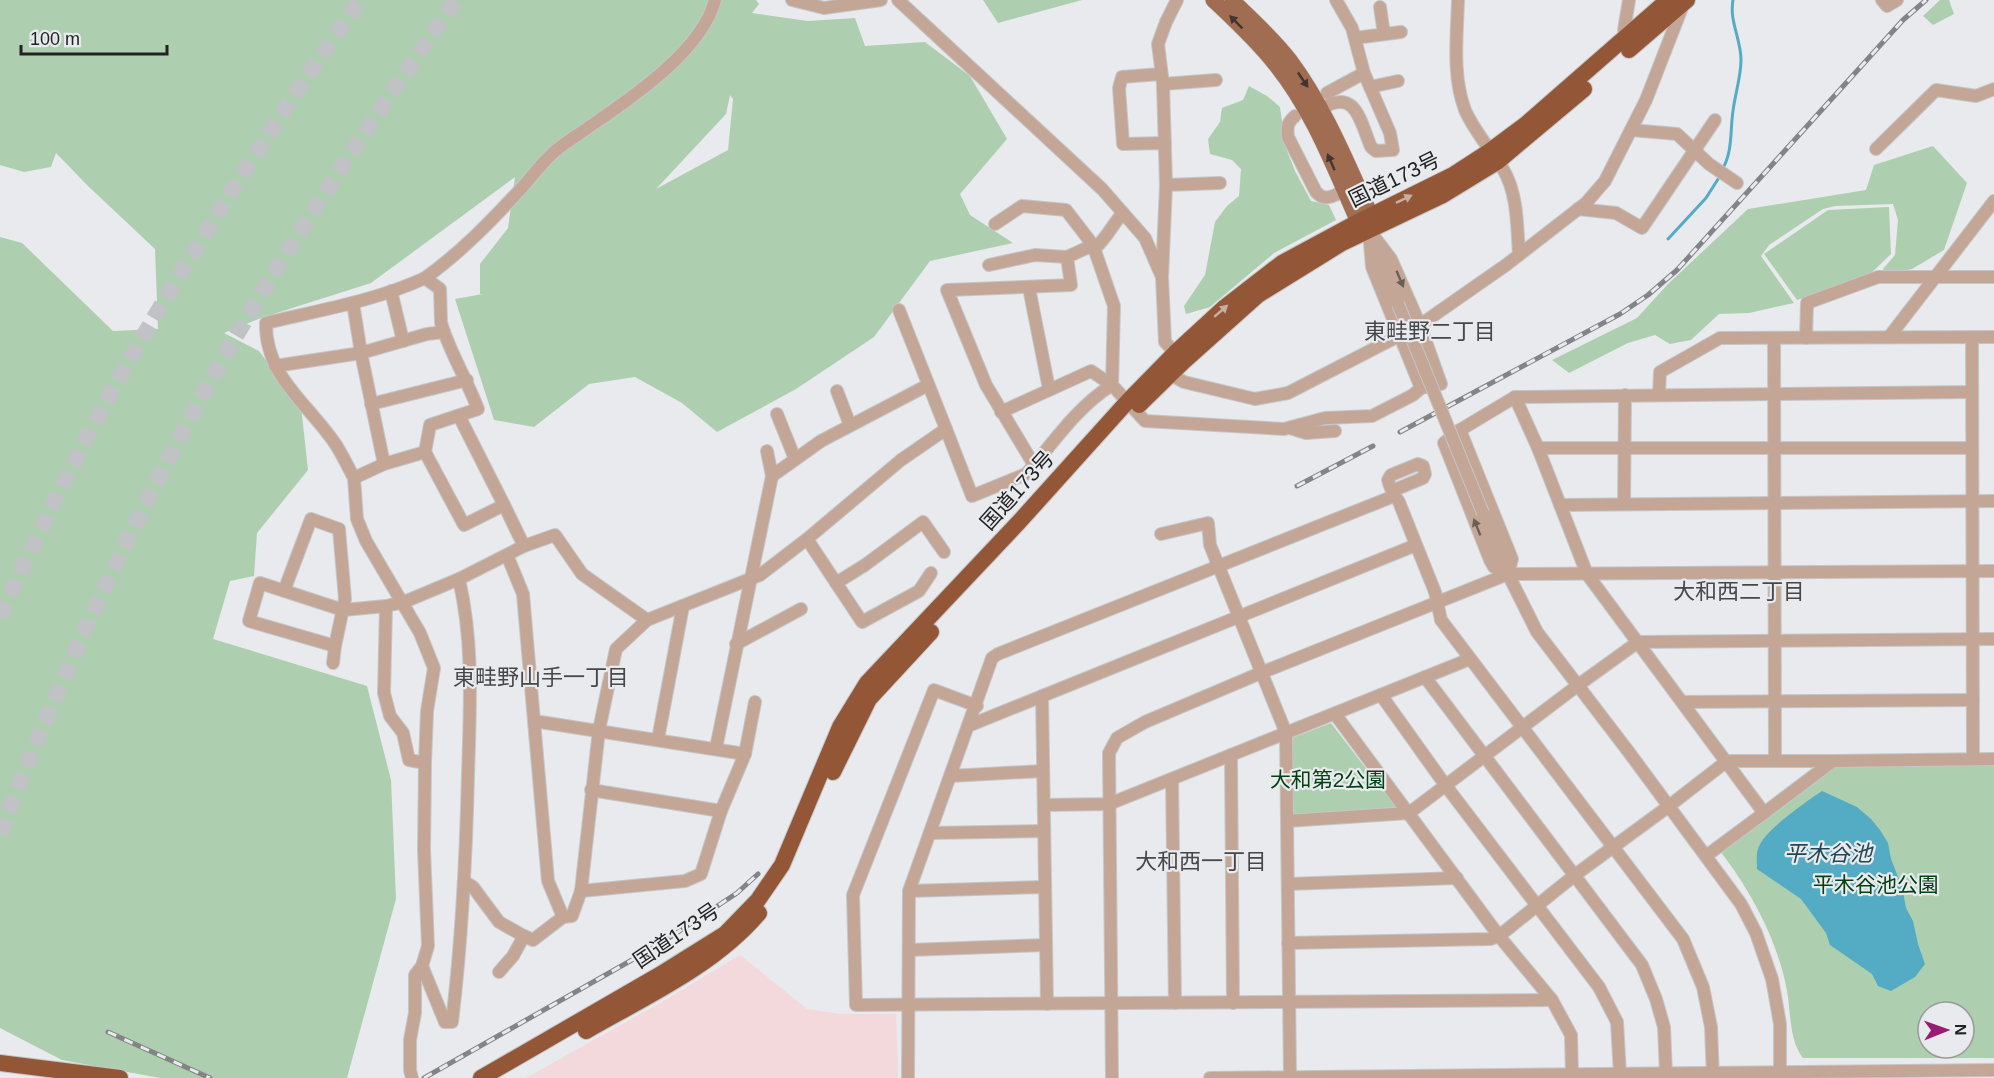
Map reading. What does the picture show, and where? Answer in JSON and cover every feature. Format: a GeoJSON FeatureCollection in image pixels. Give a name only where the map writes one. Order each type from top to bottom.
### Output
{"type":"FeatureCollection","features":[{"type":"Feature","properties":{"kind":"highway","name":"国道173号"},"geometry":{"type":"LineString","coordinates":[[481,1078],[661,974],[725,934],[758,900],[782,865],[840,727],[867,683],[1179,357],[1258,295],[1342,243],[1366,222],[1443,195],[1494,157],[1680,1]]}},
{"type":"Feature","properties":{"kind":"highway","name":"国道173号"},"geometry":{"type":"LineString","coordinates":[[501,1078],[672,981],[710,958],[742,933],[778,891],[796,859],[840,755],[869,699],[1015,542],[1131,405],[1171,375],[1179,357]]}},
{"type":"Feature","properties":{"kind":"highway"},"geometry":{"type":"LineString","coordinates":[[0,1063],[120,1078]]}},
{"type":"Feature","properties":{"kind":"highway"},"geometry":{"type":"LineString","coordinates":[[0,1074],[30,1078]]}},
{"type":"Feature","properties":{"kind":"main road"},"geometry":{"type":"LineString","coordinates":[[1213,0],[1238,23],[1289,59],[1321,110],[1340,146],[1366,222]]}},
{"type":"Feature","properties":{"kind":"main road"},"geometry":{"type":"LineString","coordinates":[[1232,0],[1262,40],[1274,63],[1299,99],[1344,191],[1366,222]]}},
{"type":"Feature","properties":{"kind":"street"},"geometry":{"type":"LineString","coordinates":[[412,1078],[410,1040],[415,1013],[415,975],[422,966],[428,946],[424,850],[426,711],[434,668],[404,602],[366,541],[357,519],[354,478],[336,445],[287,386],[275,366],[266,340],[266,323],[353,303],[425,278],[489,224],[553,153],[607,115],[692,43],[704,28],[715,0]]}},
{"type":"Feature","properties":{"kind":"street"},"geometry":{"type":"LineString","coordinates":[[792,0],[824,8],[880,0]]}},
{"type":"Feature","properties":{"kind":"street"},"geometry":{"type":"LineString","coordinates":[[898,0],[1102,189],[1145,238],[1162,277]]}},
{"type":"Feature","properties":{"kind":"street"},"geometry":{"type":"LineString","coordinates":[[1178,0],[1166,22],[1158,44],[1165,142],[1166,185],[1162,277],[1165,342],[1179,357]]}},
{"type":"Feature","properties":{"kind":"street"},"geometry":{"type":"LineString","coordinates":[[1321,110],[1333,102],[1342,101],[1349,104],[1356,110],[1371,147],[1376,151],[1393,150],[1390,133],[1364,73],[1352,28],[1336,0]]}},
{"type":"Feature","properties":{"kind":"street"},"geometry":{"type":"LineString","coordinates":[[1458,0],[1456,67],[1462,95],[1466,111],[1503,169],[1514,197],[1519,255]]}},
{"type":"Feature","properties":{"kind":"street"},"geometry":{"type":"LineString","coordinates":[[1629,0],[1624,30],[1630,42]]}},
{"type":"Feature","properties":{"kind":"street"},"geometry":{"type":"LineString","coordinates":[[1882,0],[1887,6],[1897,0]]}},
{"type":"Feature","properties":{"kind":"street"},"geometry":{"type":"LineString","coordinates":[[1171,375],[1184,382],[1255,399],[1288,393],[1420,325],[1519,255],[1578,209],[1605,182],[1646,100],[1680,1]]}},
{"type":"Feature","properties":{"kind":"street"},"geometry":{"type":"LineString","coordinates":[[1380,7],[1384,34]]}},
{"type":"Feature","properties":{"kind":"street"},"geometry":{"type":"LineString","coordinates":[[1355,38],[1401,32]]}},
{"type":"Feature","properties":{"kind":"street"},"geometry":{"type":"LineString","coordinates":[[1327,93],[1364,73]]}},
{"type":"Feature","properties":{"kind":"street"},"geometry":{"type":"LineString","coordinates":[[1165,142],[1123,144],[1119,88],[1122,77],[1216,80]]}},
{"type":"Feature","properties":{"kind":"street"},"geometry":{"type":"LineString","coordinates":[[1370,87],[1398,81]]}},
{"type":"Feature","properties":{"kind":"street"},"geometry":{"type":"LineString","coordinates":[[1876,149],[1936,90],[1976,96],[1994,89]]}},
{"type":"Feature","properties":{"kind":"street"},"geometry":{"type":"LineString","coordinates":[[1295,116],[1289,122],[1288,137],[1316,192],[1321,197],[1330,198],[1344,191]]}},
{"type":"Feature","properties":{"kind":"street"},"geometry":{"type":"LineString","coordinates":[[1578,209],[1616,213],[1642,228],[1715,120]]}},
{"type":"Feature","properties":{"kind":"street"},"geometry":{"type":"LineString","coordinates":[[1631,130],[1677,135],[1694,151],[1737,183]]}},
{"type":"Feature","properties":{"kind":"street"},"geometry":{"type":"LineString","coordinates":[[1166,185],[1220,183]]}},
{"type":"Feature","properties":{"kind":"street"},"geometry":{"type":"LineString","coordinates":[[1889,337],[1989,214],[1994,201]]}},
{"type":"Feature","properties":{"kind":"street"},"geometry":{"type":"LineString","coordinates":[[995,224],[1022,206],[1066,210],[1094,247],[1114,306],[1112,385]]}},
{"type":"Feature","properties":{"kind":"street"},"geometry":{"type":"LineString","coordinates":[[989,265],[1035,255],[1068,258],[1094,247],[1108,237],[1113,224],[1123,213]]}},
{"type":"Feature","properties":{"kind":"street"},"geometry":{"type":"LineString","coordinates":[[1366,222],[1508,574],[1537,632],[1741,904],[1756,933],[1772,979],[1780,1024],[1780,1075]]}},
{"type":"Feature","properties":{"kind":"street"},"geometry":{"type":"LineString","coordinates":[[1001,411],[1091,371],[1112,385],[1145,421],[1278,430],[1325,418],[1372,416],[1413,395],[1421,388],[1441,384],[1420,325],[1391,259],[1366,222]]}},
{"type":"Feature","properties":{"kind":"street"},"geometry":{"type":"LineString","coordinates":[[1366,222],[1372,267],[1421,388]]}},
{"type":"Feature","properties":{"kind":"street"},"geometry":{"type":"LineString","coordinates":[[1034,465],[986,385],[948,290],[1071,285],[1068,258]]}},
{"type":"Feature","properties":{"kind":"street"},"geometry":{"type":"LineString","coordinates":[[1806,338],[1807,303],[1878,277],[1994,277]]}},
{"type":"Feature","properties":{"kind":"street"},"geometry":{"type":"LineString","coordinates":[[425,278],[440,289],[441,323],[455,361],[467,380],[478,410],[430,425],[424,452],[464,525],[504,505]]}},
{"type":"Feature","properties":{"kind":"street"},"geometry":{"type":"LineString","coordinates":[[1029,288],[1049,389]]}},
{"type":"Feature","properties":{"kind":"street"},"geometry":{"type":"LineString","coordinates":[[391,291],[403,341]]}},
{"type":"Feature","properties":{"kind":"street"},"geometry":{"type":"LineString","coordinates":[[353,303],[384,464]]}},
{"type":"Feature","properties":{"kind":"street"},"geometry":{"type":"LineString","coordinates":[[898,310],[972,496],[1026,474],[1065,428],[1098,394],[1112,385]]}},
{"type":"Feature","properties":{"kind":"street"},"geometry":{"type":"LineString","coordinates":[[275,366],[361,352],[444,332]]}},
{"type":"Feature","properties":{"kind":"street"},"geometry":{"type":"LineString","coordinates":[[1972,337],[1973,759]]}},
{"type":"Feature","properties":{"kind":"street"},"geometry":{"type":"LineString","coordinates":[[1659,395],[1660,372],[1720,338],[1994,337]]}},
{"type":"Feature","properties":{"kind":"street"},"geometry":{"type":"LineString","coordinates":[[1774,338],[1775,761]]}},
{"type":"Feature","properties":{"kind":"street"},"geometry":{"type":"LineString","coordinates":[[371,404],[467,380]]}},
{"type":"Feature","properties":{"kind":"street"},"geometry":{"type":"LineString","coordinates":[[772,476],[821,441],[928,385]]}},
{"type":"Feature","properties":{"kind":"street"},"geometry":{"type":"LineString","coordinates":[[837,391],[850,425]]}},
{"type":"Feature","properties":{"kind":"street"},"geometry":{"type":"LineString","coordinates":[[1508,574],[1494,567],[1490,560],[1444,446],[1445,442],[1460,430],[1515,397],[1972,392]]}},
{"type":"Feature","properties":{"kind":"street"},"geometry":{"type":"LineString","coordinates":[[1624,504],[1625,395]]}},
{"type":"Feature","properties":{"kind":"street"},"geometry":{"type":"LineString","coordinates":[[1515,397],[1538,448],[1587,574],[1764,813]]}},
{"type":"Feature","properties":{"kind":"street"},"geometry":{"type":"LineString","coordinates":[[777,414],[795,459]]}},
{"type":"Feature","properties":{"kind":"street"},"geometry":{"type":"LineString","coordinates":[[459,416],[524,546]]}},
{"type":"Feature","properties":{"kind":"street"},"geometry":{"type":"LineString","coordinates":[[1289,428],[1306,433],[1335,430]]}},
{"type":"Feature","properties":{"kind":"street"},"geometry":{"type":"LineString","coordinates":[[465,882],[473,887],[499,922],[532,940],[563,917],[572,916],[581,891],[598,730],[616,649],[647,620],[760,574],[807,539],[901,460],[946,429]]}},
{"type":"Feature","properties":{"kind":"street"},"geometry":{"type":"LineString","coordinates":[[1460,430],[1512,559],[1508,574]]}},
{"type":"Feature","properties":{"kind":"street"},"geometry":{"type":"LineString","coordinates":[[1538,448],[1972,448]]}},
{"type":"Feature","properties":{"kind":"street"},"geometry":{"type":"LineString","coordinates":[[716,748],[772,476],[767,451]]}},
{"type":"Feature","properties":{"kind":"street"},"geometry":{"type":"LineString","coordinates":[[354,478],[384,464],[424,452]]}},
{"type":"Feature","properties":{"kind":"street"},"geometry":{"type":"LineString","coordinates":[[908,1078],[909,891],[992,658],[1393,493],[1422,478],[1424,466],[1418,464],[1391,475],[1388,480],[1393,493],[1399,502],[1435,592],[1442,620],[1683,939],[1703,987],[1711,1027],[1713,1076]]}},
{"type":"Feature","properties":{"kind":"street"},"geometry":{"type":"LineString","coordinates":[[1560,505],[1994,501]]}},
{"type":"Feature","properties":{"kind":"street"},"geometry":{"type":"LineString","coordinates":[[284,591],[311,519],[339,529],[345,599],[333,663]]}},
{"type":"Feature","properties":{"kind":"street"},"geometry":{"type":"LineString","coordinates":[[836,583],[865,566],[923,522],[944,552]]}},
{"type":"Feature","properties":{"kind":"street"},"geometry":{"type":"LineString","coordinates":[[1161,534],[1208,523],[1210,545],[1286,733],[1290,1078]]}},
{"type":"Feature","properties":{"kind":"street"},"geometry":{"type":"LineString","coordinates":[[335,646],[249,621],[260,583],[343,610],[386,606],[404,602],[459,579],[524,546],[555,535],[582,574],[647,620]]}},
{"type":"Feature","properties":{"kind":"street"},"geometry":{"type":"LineString","coordinates":[[807,539],[862,622],[919,591],[931,573]]}},
{"type":"Feature","properties":{"kind":"street"},"geometry":{"type":"LineString","coordinates":[[968,726],[1416,544]]}},
{"type":"Feature","properties":{"kind":"street"},"geometry":{"type":"LineString","coordinates":[[507,555],[523,594],[548,880],[563,917]]}},
{"type":"Feature","properties":{"kind":"street"},"geometry":{"type":"LineString","coordinates":[[1112,1078],[1108,753],[1117,738],[1145,722],[1263,672],[1508,574],[1994,571]]}},
{"type":"Feature","properties":{"kind":"street"},"geometry":{"type":"LineString","coordinates":[[422,966],[445,1022],[452,1022],[465,882],[470,648],[466,611],[459,579]]}},
{"type":"Feature","properties":{"kind":"street"},"geometry":{"type":"LineString","coordinates":[[386,606],[384,693],[390,716],[403,733],[409,760],[425,763]]}},
{"type":"Feature","properties":{"kind":"street"},"geometry":{"type":"LineString","coordinates":[[658,739],[683,606]]}},
{"type":"Feature","properties":{"kind":"street"},"geometry":{"type":"LineString","coordinates":[[736,644],[801,609]]}},
{"type":"Feature","properties":{"kind":"street"},"geometry":{"type":"LineString","coordinates":[[1287,821],[1408,813],[1638,642],[1994,639]]}},
{"type":"Feature","properties":{"kind":"street"},"geometry":{"type":"LineString","coordinates":[[1044,806],[1109,804],[1470,659]]}},
{"type":"Feature","properties":{"kind":"street"},"geometry":{"type":"LineString","coordinates":[[1425,677],[1641,965],[1656,999],[1664,1027],[1666,1074]]}},
{"type":"Feature","properties":{"kind":"street"},"geometry":{"type":"LineString","coordinates":[[976,706],[934,690],[853,895],[856,1005],[1552,1000]]}},
{"type":"Feature","properties":{"kind":"street"},"geometry":{"type":"LineString","coordinates":[[1381,695],[1446,786],[1599,987],[1617,1022],[1620,1075]]}},
{"type":"Feature","properties":{"kind":"street"},"geometry":{"type":"LineString","coordinates":[[1042,696],[1047,1004]]}},
{"type":"Feature","properties":{"kind":"street"},"geometry":{"type":"LineString","coordinates":[[1683,702],[1973,700]]}},
{"type":"Feature","properties":{"kind":"street"},"geometry":{"type":"LineString","coordinates":[[581,891],[685,881],[701,874],[722,811],[745,754],[755,702]]}},
{"type":"Feature","properties":{"kind":"street"},"geometry":{"type":"LineString","coordinates":[[1335,714],[1499,936],[1552,1000],[1571,1035],[1572,1075]]}},
{"type":"Feature","properties":{"kind":"street"},"geometry":{"type":"LineString","coordinates":[[534,721],[745,754]]}},
{"type":"Feature","properties":{"kind":"street"},"geometry":{"type":"LineString","coordinates":[[1231,755],[1233,1003]]}},
{"type":"Feature","properties":{"kind":"street"},"geometry":{"type":"LineString","coordinates":[[1288,944],[1490,939],[1499,936],[1575,875],[1727,761],[1994,759]]}},
{"type":"Feature","properties":{"kind":"street"},"geometry":{"type":"LineString","coordinates":[[1706,856],[1833,761]]}},
{"type":"Feature","properties":{"kind":"street"},"geometry":{"type":"LineString","coordinates":[[950,776],[1043,771]]}},
{"type":"Feature","properties":{"kind":"street"},"geometry":{"type":"LineString","coordinates":[[1172,779],[1175,1003]]}},
{"type":"Feature","properties":{"kind":"street"},"geometry":{"type":"LineString","coordinates":[[591,790],[722,811]]}},
{"type":"Feature","properties":{"kind":"street"},"geometry":{"type":"LineString","coordinates":[[930,833],[1044,831]]}},
{"type":"Feature","properties":{"kind":"street"},"geometry":{"type":"LineString","coordinates":[[1288,884],[1457,878]]}},
{"type":"Feature","properties":{"kind":"street"},"geometry":{"type":"LineString","coordinates":[[909,891],[1045,887]]}},
{"type":"Feature","properties":{"kind":"street"},"geometry":{"type":"LineString","coordinates":[[499,972],[513,956],[524,936]]}},
{"type":"Feature","properties":{"kind":"street"},"geometry":{"type":"LineString","coordinates":[[909,950],[1046,945]]}},
{"type":"Feature","properties":{"kind":"street"},"geometry":{"type":"LineString","coordinates":[[1210,1078],[1962,1074],[1994,1070]]}},
{"type":"Feature","properties":{"kind":"shaded area"},"geometry":{"type":"Polygon","coordinates":[[[740,955],[807,1009],[840,1014],[896,1014],[898,1078],[526,1078],[669,998],[740,955]]]}},
{"type":"Feature","properties":{"kind":"green space"},"geometry":{"type":"Polygon","coordinates":[[[0,0],[756,0],[759,4],[752,13],[808,21],[855,18],[865,46],[925,42],[970,76],[1007,139],[960,194],[970,215],[1013,243],[930,261],[874,337],[796,389],[717,432],[682,403],[635,377],[589,384],[534,427],[494,420],[455,299],[483,294],[480,294],[480,264],[508,228],[515,177],[371,283],[261,318],[224,333],[259,351],[301,406],[308,470],[257,533],[254,576],[230,581],[213,639],[367,686],[391,780],[396,899],[347,1078],[160,1078],[62,1060],[0,1028],[0,237],[22,243],[113,331],[158,329],[155,249],[56,153],[51,167],[24,172],[0,165],[0,0]],[[730,95],[726,114],[656,189],[728,150],[733,99],[730,95]]]}},
{"type":"Feature","properties":{"kind":"green space"},"geometry":{"type":"Polygon","coordinates":[[[983,0],[1082,0],[998,23],[983,0]]]}},
{"type":"Feature","properties":{"kind":"green space"},"geometry":{"type":"Polygon","coordinates":[[[1940,0],[1949,0],[1954,14],[1933,25],[1923,16],[1940,0]]]}},
{"type":"Feature","properties":{"kind":"green space"},"geometry":{"type":"Polygon","coordinates":[[[1249,86],[1267,96],[1280,107],[1286,148],[1295,171],[1311,201],[1329,205],[1336,220],[1274,253],[1210,307],[1186,314],[1184,306],[1205,275],[1215,222],[1227,206],[1239,196],[1241,169],[1232,160],[1210,154],[1208,139],[1220,122],[1222,108],[1243,100],[1249,86]]]}},
{"type":"Feature","properties":{"kind":"green space"},"geometry":{"type":"Polygon","coordinates":[[[1933,146],[1967,183],[1944,250],[1912,269],[1884,274],[1883,269],[1895,255],[1898,220],[1893,204],[1835,206],[1823,209],[1769,245],[1761,256],[1794,303],[1749,313],[1719,314],[1691,340],[1670,344],[1655,335],[1628,343],[1569,373],[1552,360],[1637,318],[1668,284],[1748,209],[1866,190],[1874,165],[1933,146]]]}},
{"type":"Feature","properties":{"kind":"green space"},"geometry":{"type":"Polygon","coordinates":[[[1889,207],[1891,254],[1868,276],[1797,300],[1764,254],[1828,210],[1889,207]]]}},
{"type":"Feature","properties":{"kind":"green space","name":"大和第2公園"},"geometry":{"type":"Polygon","coordinates":[[[1331,723],[1398,810],[1296,815],[1292,812],[1292,738],[1331,723]]]}},
{"type":"Feature","properties":{"kind":"green space","name":"平木谷池公園"},"geometry":{"type":"Polygon","coordinates":[[[1994,764],[1994,1058],[1976,1058],[1976,1000],[1916,1000],[1916,1058],[1803,1058],[1795,1043],[1783,972],[1770,935],[1742,883],[1720,851],[1800,794],[1833,766],[1994,764]]]}},
{"type":"Feature","properties":{"kind":"water","name":"平木谷池"},"geometry":{"type":"Polygon","coordinates":[[[1822,791],[1857,807],[1871,819],[1888,843],[1891,859],[1902,887],[1906,908],[1913,921],[1925,964],[1915,977],[1891,991],[1878,986],[1872,974],[1830,945],[1826,933],[1801,899],[1757,869],[1758,849],[1768,834],[1786,817],[1822,791]]]}},
{"type":"Feature","properties":{"kind":"waterway"},"geometry":{"type":"LineString","coordinates":[[1722,170],[1730,148],[1733,111],[1741,66],[1732,8],[1733,0]]}},
{"type":"Feature","properties":{"kind":"waterway"},"geometry":{"type":"LineString","coordinates":[[1668,239],[1706,198],[1720,176]]}},
{"type":"Feature","properties":{"kind":"tunnel"},"geometry":{"type":"LineString","coordinates":[[0,617],[65,480],[137,347],[245,171],[360,0]]}},
{"type":"Feature","properties":{"kind":"tunnel"},"geometry":{"type":"LineString","coordinates":[[0,834],[42,728],[88,624],[162,470],[189,420],[250,312],[316,206],[456,0]]}},
{"type":"Feature","properties":{"kind":"railway"},"geometry":{"type":"LineString","coordinates":[[1400,432],[1620,314],[1648,295],[1677,270],[1903,20],[1926,0]]}},
{"type":"Feature","properties":{"kind":"railway"},"geometry":{"type":"LineString","coordinates":[[1297,486],[1373,446]]}},
{"type":"Feature","properties":{"kind":"railway"},"geometry":{"type":"LineString","coordinates":[[424,1078],[660,944],[737,893],[758,874]]}},
{"type":"Feature","properties":{"kind":"railway"},"geometry":{"type":"LineString","coordinates":[[108,1032],[210,1078]]}},
{"type":"Feature","properties":{"kind":"district","name":"東畦野二丁目"},"geometry":{"type":"Point","coordinates":[1430,331]}},
{"type":"Feature","properties":{"kind":"district","name":"大和西二丁目"},"geometry":{"type":"Point","coordinates":[1739,591]}},
{"type":"Feature","properties":{"kind":"district","name":"東畦野山手一丁目"},"geometry":{"type":"Point","coordinates":[541,677]}},
{"type":"Feature","properties":{"kind":"district","name":"大和西一丁目"},"geometry":{"type":"Point","coordinates":[1201,861]}}]}
